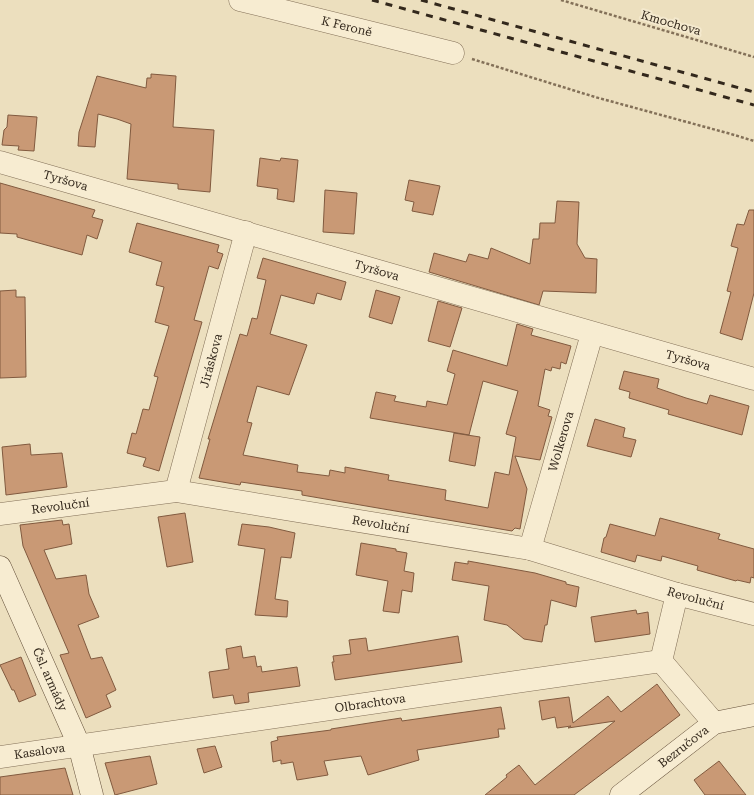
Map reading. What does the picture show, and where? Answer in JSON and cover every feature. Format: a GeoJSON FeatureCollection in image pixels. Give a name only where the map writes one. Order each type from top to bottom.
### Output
{"type":"FeatureCollection","features":[{"type":"Feature","properties":{"kind":"street","name":"K Feroně"},"geometry":{"type":"LineString","coordinates":[[240,0],[454,53]]}},
{"type":"Feature","properties":{"kind":"street","name":"Tyršova"},"geometry":{"type":"LineString","coordinates":[[0,162],[246,232],[592,334],[754,379]]}},
{"type":"Feature","properties":{"kind":"street","name":"Jiráskova"},"geometry":{"type":"LineString","coordinates":[[176,491],[246,232]]}},
{"type":"Feature","properties":{"kind":"street","name":"Wolkerova"},"geometry":{"type":"LineString","coordinates":[[530,550],[592,334]]}},
{"type":"Feature","properties":{"kind":"street","name":"Revoluční"},"geometry":{"type":"LineString","coordinates":[[0,514],[176,491],[530,550],[677,594],[754,614]]}},
{"type":"Feature","properties":{"kind":"street","name":"Čsl. armády"},"geometry":{"type":"LineString","coordinates":[[0,567],[79,745],[92,795]]}},
{"type":"Feature","properties":{"kind":"street"},"geometry":{"type":"LineString","coordinates":[[677,594],[661,661],[714,723]]}},
{"type":"Feature","properties":{"kind":"street","name":"Olbrachtova"},"geometry":{"type":"LineString","coordinates":[[79,745],[661,661]]}},
{"type":"Feature","properties":{"kind":"street","name":"Bezručova"},"geometry":{"type":"LineString","coordinates":[[621,795],[714,723],[754,714]]}},
{"type":"Feature","properties":{"kind":"street","name":"Kasalova"},"geometry":{"type":"LineString","coordinates":[[0,757],[79,745]]}},
{"type":"Feature","properties":{"kind":"path","name":"Kmochova"},"geometry":{"type":"LineString","coordinates":[[560,0],[754,57]]}},
{"type":"Feature","properties":{"kind":"path"},"geometry":{"type":"LineString","coordinates":[[454,53],[595,97],[754,141]]}},
{"type":"Feature","properties":{"kind":"building"},"geometry":{"type":"Polygon","coordinates":[[[151,74],[176,76],[173,127],[214,130],[210,192],[178,189],[178,184],[127,179],[131,124],[117,119],[98,114],[95,147],[78,146],[79,132],[97,76],[146,88],[147,78],[151,78],[151,74]]]}},
{"type":"Feature","properties":{"kind":"building"},"geometry":{"type":"Polygon","coordinates":[[[8,115],[37,117],[34,151],[18,150],[19,146],[2,145],[4,130],[7,127],[8,115]]]}},
{"type":"Feature","properties":{"kind":"building"},"geometry":{"type":"Polygon","coordinates":[[[260,158],[280,161],[281,158],[298,160],[294,202],[277,199],[278,189],[257,186],[260,158]]]}},
{"type":"Feature","properties":{"kind":"building"},"geometry":{"type":"Polygon","coordinates":[[[409,180],[440,186],[433,215],[412,211],[414,202],[405,200],[409,180]]]}},
{"type":"Feature","properties":{"kind":"building"},"geometry":{"type":"Polygon","coordinates":[[[0,183],[95,210],[92,217],[103,220],[97,239],[87,235],[82,255],[17,237],[17,234],[0,233],[0,183]]]}},
{"type":"Feature","properties":{"kind":"building"},"geometry":{"type":"Polygon","coordinates":[[[325,190],[357,193],[354,234],[323,232],[325,190]]]}},
{"type":"Feature","properties":{"kind":"building"},"geometry":{"type":"Polygon","coordinates":[[[557,201],[579,202],[577,244],[585,258],[597,259],[596,293],[543,291],[539,305],[429,272],[434,253],[466,262],[469,254],[488,259],[491,248],[530,264],[533,239],[539,239],[540,223],[555,223],[557,201]]]}},
{"type":"Feature","properties":{"kind":"building"},"geometry":{"type":"Polygon","coordinates":[[[749,210],[754,210],[754,293],[742,340],[720,333],[731,292],[727,291],[738,248],[731,246],[737,224],[744,225],[749,210]]]}},
{"type":"Feature","properties":{"kind":"building"},"geometry":{"type":"Polygon","coordinates":[[[137,223],[219,245],[217,252],[223,254],[218,269],[209,266],[194,320],[202,322],[159,471],[143,466],[146,458],[127,453],[132,433],[136,434],[143,409],[149,410],[158,377],[154,376],[169,326],[155,322],[164,287],[156,285],[162,262],[129,252],[137,223]]]}},
{"type":"Feature","properties":{"kind":"building"},"geometry":{"type":"Polygon","coordinates":[[[263,258],[346,282],[341,300],[317,293],[314,304],[281,295],[270,334],[307,345],[289,395],[257,386],[247,422],[252,423],[243,455],[298,465],[297,472],[329,476],[330,470],[345,473],[345,467],[389,475],[388,480],[446,490],[445,500],[488,508],[495,472],[509,475],[516,437],[506,434],[518,391],[483,381],[469,435],[370,418],[376,392],[396,396],[394,401],[426,407],[427,401],[447,405],[455,374],[447,371],[453,350],[507,366],[517,324],[533,329],[531,335],[571,346],[566,364],[561,362],[560,369],[552,367],[551,371],[545,369],[538,406],[550,410],[548,416],[552,417],[540,460],[515,456],[527,489],[520,529],[515,528],[512,531],[302,495],[302,491],[241,482],[240,485],[199,478],[210,439],[208,439],[240,334],[247,336],[252,318],[257,319],[266,280],[257,278],[263,258]]]}},
{"type":"Feature","properties":{"kind":"building"},"geometry":{"type":"Polygon","coordinates":[[[16,290],[16,297],[25,297],[26,377],[0,378],[0,291],[16,290]]]}},
{"type":"Feature","properties":{"kind":"building"},"geometry":{"type":"Polygon","coordinates":[[[376,290],[400,297],[392,324],[369,317],[376,290]]]}},
{"type":"Feature","properties":{"kind":"building"},"geometry":{"type":"Polygon","coordinates":[[[438,301],[462,308],[450,347],[428,341],[438,301]]]}},
{"type":"Feature","properties":{"kind":"building"},"geometry":{"type":"Polygon","coordinates":[[[624,371],[659,379],[657,388],[707,404],[710,395],[749,406],[742,435],[668,414],[669,410],[629,398],[630,392],[619,389],[624,371]]]}},
{"type":"Feature","properties":{"kind":"building"},"geometry":{"type":"Polygon","coordinates":[[[595,419],[625,428],[623,437],[636,440],[631,457],[587,446],[595,419]]]}},
{"type":"Feature","properties":{"kind":"building"},"geometry":{"type":"Polygon","coordinates":[[[454,433],[480,437],[475,466],[449,461],[454,433]]]}},
{"type":"Feature","properties":{"kind":"building"},"geometry":{"type":"Polygon","coordinates":[[[30,444],[31,455],[62,453],[67,487],[6,495],[2,447],[30,444]]]}},
{"type":"Feature","properties":{"kind":"building"},"geometry":{"type":"Polygon","coordinates":[[[185,513],[193,562],[167,567],[158,517],[185,513]]]}},
{"type":"Feature","properties":{"kind":"building"},"geometry":{"type":"Polygon","coordinates":[[[660,518],[720,534],[718,539],[754,549],[754,578],[751,577],[750,583],[736,581],[697,570],[698,566],[662,556],[661,561],[637,555],[635,562],[601,552],[604,538],[606,537],[610,524],[655,536],[660,518]]]}},
{"type":"Feature","properties":{"kind":"building"},"geometry":{"type":"Polygon","coordinates":[[[62,520],[63,525],[69,524],[72,544],[44,550],[56,579],[86,575],[89,594],[99,617],[78,625],[91,659],[102,657],[116,690],[106,695],[111,707],[86,718],[60,655],[69,653],[23,546],[20,525],[62,520]]]}},
{"type":"Feature","properties":{"kind":"building"},"geometry":{"type":"Polygon","coordinates":[[[242,524],[269,527],[295,533],[291,558],[281,557],[275,599],[288,601],[287,617],[255,615],[265,549],[238,545],[242,524]]]}},
{"type":"Feature","properties":{"kind":"building"},"geometry":{"type":"Polygon","coordinates":[[[361,543],[396,549],[396,551],[407,553],[404,571],[414,573],[412,592],[402,590],[399,613],[383,611],[388,581],[356,575],[361,543]]]}},
{"type":"Feature","properties":{"kind":"building"},"geometry":{"type":"Polygon","coordinates":[[[468,561],[535,573],[579,587],[576,607],[551,600],[547,625],[545,625],[542,642],[524,639],[507,625],[484,620],[489,586],[452,580],[455,562],[468,564],[468,561]]]}},
{"type":"Feature","properties":{"kind":"building"},"geometry":{"type":"Polygon","coordinates":[[[636,610],[637,614],[648,612],[650,634],[595,642],[591,617],[636,610]]]}},
{"type":"Feature","properties":{"kind":"building"},"geometry":{"type":"Polygon","coordinates":[[[458,636],[462,662],[335,680],[332,662],[334,662],[333,656],[351,654],[349,640],[366,638],[368,651],[458,636]]]}},
{"type":"Feature","properties":{"kind":"building"},"geometry":{"type":"Polygon","coordinates":[[[241,646],[243,658],[255,656],[257,667],[261,666],[262,672],[297,667],[300,686],[248,693],[249,702],[235,704],[233,695],[213,698],[209,672],[229,669],[226,649],[241,646]]]}},
{"type":"Feature","properties":{"kind":"building"},"geometry":{"type":"Polygon","coordinates":[[[21,657],[36,695],[19,702],[0,665],[21,657]]]}},
{"type":"Feature","properties":{"kind":"building"},"geometry":{"type":"Polygon","coordinates":[[[657,684],[680,715],[574,795],[485,795],[519,765],[535,785],[615,721],[568,728],[571,726],[557,728],[555,717],[542,720],[539,701],[569,697],[573,723],[608,696],[621,712],[657,684]]]}},
{"type":"Feature","properties":{"kind":"building"},"geometry":{"type":"Polygon","coordinates":[[[501,707],[505,729],[498,729],[499,737],[417,750],[419,760],[368,775],[361,756],[324,761],[328,775],[297,780],[293,762],[281,764],[281,760],[273,762],[271,742],[278,740],[277,737],[331,730],[401,718],[402,721],[501,707]]]}},
{"type":"Feature","properties":{"kind":"building"},"geometry":{"type":"Polygon","coordinates":[[[215,746],[222,767],[204,773],[197,749],[215,746]]]}},
{"type":"Feature","properties":{"kind":"building"},"geometry":{"type":"Polygon","coordinates":[[[150,756],[157,784],[115,795],[105,763],[150,756]]]}},
{"type":"Feature","properties":{"kind":"building"},"geometry":{"type":"Polygon","coordinates":[[[719,761],[746,795],[705,795],[694,780],[719,761]]]}},
{"type":"Feature","properties":{"kind":"building"},"geometry":{"type":"Polygon","coordinates":[[[65,768],[73,795],[0,795],[0,777],[65,768]]]}},
{"type":"Feature","properties":{"kind":"railway"},"geometry":{"type":"LineString","coordinates":[[372,0],[754,105]]}},
{"type":"Feature","properties":{"kind":"railway"},"geometry":{"type":"LineString","coordinates":[[421,0],[754,92]]}}]}
